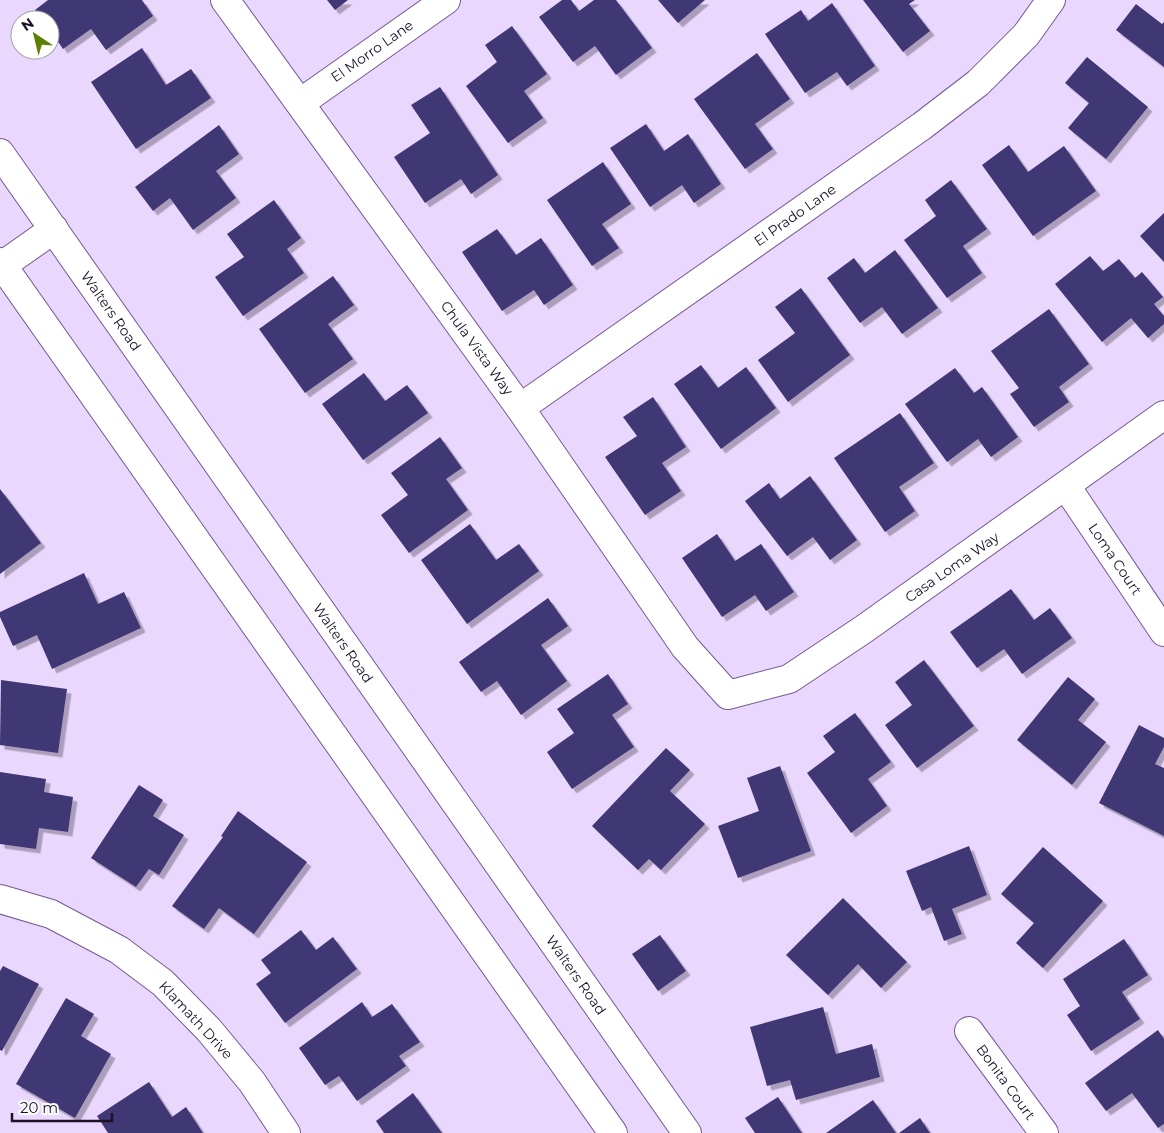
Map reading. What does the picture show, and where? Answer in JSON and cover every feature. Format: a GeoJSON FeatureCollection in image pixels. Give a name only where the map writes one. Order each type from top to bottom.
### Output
{"type":"FeatureCollection","features":[{"type":"Feature","properties":{"kind":"street","name":"Chula Vista Way"},"geometry":{"type":"LineString","coordinates":[[225,0],[520,408],[685,647],[728,695]]}},
{"type":"Feature","properties":{"kind":"street","name":"El Morro Lane"},"geometry":{"type":"LineString","coordinates":[[300,103],[446,0]]}},
{"type":"Feature","properties":{"kind":"street","name":"El Prado Lane"},"geometry":{"type":"LineString","coordinates":[[520,408],[922,126],[984,76],[1026,35],[1050,0]]}},
{"type":"Feature","properties":{"kind":"street","name":"Walters Road"},"geometry":{"type":"LineString","coordinates":[[0,153],[687,1133]]}},
{"type":"Feature","properties":{"kind":"street"},"geometry":{"type":"LineString","coordinates":[[54,229],[1,265],[613,1133]]}},
{"type":"Feature","properties":{"kind":"street","name":"Casa Loma Way"},"geometry":{"type":"LineString","coordinates":[[728,695],[789,679],[864,629],[1164,415]]}},
{"type":"Feature","properties":{"kind":"street","name":"Loma Court"},"geometry":{"type":"LineString","coordinates":[[1066,486],[1164,632]]}},
{"type":"Feature","properties":{"kind":"street","name":"Klamath Drive"},"geometry":{"type":"LineString","coordinates":[[0,899],[50,914],[119,950],[164,983],[209,1030],[252,1082],[286,1133]]}},
{"type":"Feature","properties":{"kind":"street","name":"Bonita Court"},"geometry":{"type":"LineString","coordinates":[[969,1031],[1044,1133]]}},
{"type":"Feature","properties":{"kind":"building"},"geometry":{"type":"Polygon","coordinates":[[[48,0],[142,0],[153,16],[106,50],[91,29],[63,49],[60,45],[60,10],[35,10],[48,0]]]}},
{"type":"Feature","properties":{"kind":"building"},"geometry":{"type":"Polygon","coordinates":[[[327,0],[348,0],[335,10],[327,0]]]}},
{"type":"Feature","properties":{"kind":"building"},"geometry":{"type":"Polygon","coordinates":[[[562,0],[571,0],[579,11],[594,0],[616,0],[652,48],[616,75],[595,46],[573,62],[539,17],[562,0]]]}},
{"type":"Feature","properties":{"kind":"building"},"geometry":{"type":"Polygon","coordinates":[[[658,0],[705,0],[678,23],[658,0]]]}},
{"type":"Feature","properties":{"kind":"building"},"geometry":{"type":"Polygon","coordinates":[[[863,0],[915,0],[909,4],[930,31],[903,52],[863,0]]]}},
{"type":"Feature","properties":{"kind":"building"},"geometry":{"type":"Polygon","coordinates":[[[832,3],[875,66],[847,86],[837,72],[805,93],[765,34],[801,10],[808,21],[832,3]]]}},
{"type":"Feature","properties":{"kind":"building"},"geometry":{"type":"Polygon","coordinates":[[[1136,4],[1162,24],[1164,22],[1164,67],[1116,30],[1136,4]]]}},
{"type":"Feature","properties":{"kind":"building"},"geometry":{"type":"Polygon","coordinates":[[[512,26],[547,74],[524,91],[543,118],[508,143],[466,86],[497,62],[485,45],[512,26]]]}},
{"type":"Feature","properties":{"kind":"building"},"geometry":{"type":"Polygon","coordinates":[[[142,48],[166,85],[191,69],[211,98],[136,149],[91,82],[142,48]]]}},
{"type":"Feature","properties":{"kind":"building"},"geometry":{"type":"Polygon","coordinates":[[[757,53],[790,99],[755,124],[773,149],[745,169],[694,99],[757,53]]]}},
{"type":"Feature","properties":{"kind":"building"},"geometry":{"type":"Polygon","coordinates":[[[1087,57],[1148,107],[1106,159],[1068,128],[1089,103],[1065,83],[1087,57]]]}},
{"type":"Feature","properties":{"kind":"building"},"geometry":{"type":"Polygon","coordinates":[[[440,87],[498,175],[471,194],[461,179],[425,203],[394,157],[430,133],[411,105],[440,87]]]}},
{"type":"Feature","properties":{"kind":"building"},"geometry":{"type":"Polygon","coordinates":[[[646,124],[664,151],[688,134],[721,184],[694,203],[682,185],[650,207],[610,148],[646,124]]]}},
{"type":"Feature","properties":{"kind":"building"},"geometry":{"type":"Polygon","coordinates":[[[219,125],[239,154],[216,171],[236,198],[193,230],[170,198],[153,211],[135,187],[219,125]]]}},
{"type":"Feature","properties":{"kind":"building"},"geometry":{"type":"Polygon","coordinates":[[[1009,145],[1028,172],[1064,146],[1096,191],[1033,236],[982,165],[1009,145]]]}},
{"type":"Feature","properties":{"kind":"building"},"geometry":{"type":"Polygon","coordinates":[[[603,162],[631,204],[602,224],[619,248],[592,266],[547,200],[603,162]]]}},
{"type":"Feature","properties":{"kind":"building"},"geometry":{"type":"Polygon","coordinates":[[[951,180],[987,229],[963,246],[982,273],[947,298],[904,240],[936,216],[925,200],[951,180]]]}},
{"type":"Feature","properties":{"kind":"building"},"geometry":{"type":"Polygon","coordinates":[[[274,200],[301,238],[287,249],[304,273],[243,316],[215,277],[244,257],[227,234],[274,200]]]}},
{"type":"Feature","properties":{"kind":"building"},"geometry":{"type":"Polygon","coordinates":[[[1164,213],[1164,262],[1140,236],[1164,213]]]}},
{"type":"Feature","properties":{"kind":"building"},"geometry":{"type":"Polygon","coordinates":[[[497,229],[516,255],[541,238],[573,285],[544,305],[534,290],[502,311],[462,252],[497,229]]]}},
{"type":"Feature","properties":{"kind":"building"},"geometry":{"type":"Polygon","coordinates":[[[895,250],[938,308],[902,334],[882,307],[860,323],[827,278],[854,258],[865,273],[895,250]]]}},
{"type":"Feature","properties":{"kind":"building"},"geometry":{"type":"Polygon","coordinates":[[[1090,256],[1103,271],[1119,259],[1135,278],[1142,272],[1163,297],[1154,304],[1164,316],[1164,324],[1148,338],[1131,318],[1102,342],[1055,284],[1090,256]]]}},
{"type":"Feature","properties":{"kind":"building"},"geometry":{"type":"Polygon","coordinates":[[[333,276],[354,305],[328,324],[353,359],[305,393],[259,329],[333,276]]]}},
{"type":"Feature","properties":{"kind":"building"},"geometry":{"type":"Polygon","coordinates":[[[801,288],[850,355],[788,402],[758,360],[795,333],[775,307],[801,288]]]}},
{"type":"Feature","properties":{"kind":"building"},"geometry":{"type":"Polygon","coordinates":[[[1049,309],[1089,364],[1059,387],[1069,402],[1034,427],[1010,394],[1019,388],[991,351],[1049,309]]]}},
{"type":"Feature","properties":{"kind":"building"},"geometry":{"type":"Polygon","coordinates":[[[701,365],[718,388],[746,367],[776,408],[721,449],[674,384],[701,365]]]}},
{"type":"Feature","properties":{"kind":"building"},"geometry":{"type":"Polygon","coordinates":[[[955,368],[974,393],[982,387],[1018,437],[991,457],[978,439],[947,462],[905,404],[955,368]]]}},
{"type":"Feature","properties":{"kind":"building"},"geometry":{"type":"Polygon","coordinates":[[[364,373],[385,401],[407,385],[428,413],[363,460],[322,404],[364,373]]]}},
{"type":"Feature","properties":{"kind":"building"},"geometry":{"type":"Polygon","coordinates":[[[653,397],[686,447],[662,463],[681,491],[645,515],[605,457],[637,436],[623,417],[653,397]]]}},
{"type":"Feature","properties":{"kind":"building"},"geometry":{"type":"Polygon","coordinates":[[[900,413],[934,463],[899,487],[915,511],[885,532],[834,458],[900,413]]]}},
{"type":"Feature","properties":{"kind":"building"},"geometry":{"type":"Polygon","coordinates":[[[440,437],[462,468],[446,479],[468,510],[409,553],[381,515],[408,495],[391,473],[440,437]]]}},
{"type":"Feature","properties":{"kind":"building"},"geometry":{"type":"Polygon","coordinates":[[[810,476],[857,540],[830,560],[813,537],[787,556],[745,501],[769,483],[780,499],[810,476]]]}},
{"type":"Feature","properties":{"kind":"building"},"geometry":{"type":"Polygon","coordinates":[[[0,489],[41,543],[0,574],[0,489]]]}},
{"type":"Feature","properties":{"kind":"building"},"geometry":{"type":"Polygon","coordinates":[[[470,524],[496,560],[519,544],[539,571],[467,624],[421,560],[470,524]]]}},
{"type":"Feature","properties":{"kind":"building"},"geometry":{"type":"Polygon","coordinates":[[[717,534],[735,561],[761,544],[794,592],[766,611],[755,595],[722,617],[682,558],[717,534]]]}},
{"type":"Feature","properties":{"kind":"building"},"geometry":{"type":"Polygon","coordinates":[[[84,573],[98,604],[124,592],[141,628],[52,669],[37,635],[13,646],[0,617],[0,612],[84,573]]]}},
{"type":"Feature","properties":{"kind":"building"},"geometry":{"type":"Polygon","coordinates":[[[1011,589],[1034,620],[1050,608],[1072,638],[1022,674],[1004,649],[977,668],[950,632],[1011,589]]]}},
{"type":"Feature","properties":{"kind":"building"},"geometry":{"type":"Polygon","coordinates":[[[548,598],[568,626],[541,645],[567,681],[521,715],[497,681],[481,692],[459,662],[548,598]]]}},
{"type":"Feature","properties":{"kind":"building"},"geometry":{"type":"Polygon","coordinates":[[[924,660],[974,726],[917,768],[885,725],[912,705],[895,682],[924,660]]]}},
{"type":"Feature","properties":{"kind":"building"},"geometry":{"type":"Polygon","coordinates":[[[608,674],[628,704],[612,715],[634,747],[572,789],[547,752],[574,733],[557,709],[608,674]]]}},
{"type":"Feature","properties":{"kind":"building"},"geometry":{"type":"Polygon","coordinates":[[[1068,677],[1095,699],[1078,720],[1106,742],[1072,785],[1017,740],[1068,677]]]}},
{"type":"Feature","properties":{"kind":"building"},"geometry":{"type":"Polygon","coordinates":[[[1,680],[67,689],[58,753],[0,745],[1,680]]]}},
{"type":"Feature","properties":{"kind":"building"},"geometry":{"type":"Polygon","coordinates":[[[855,713],[891,762],[868,779],[887,806],[851,833],[807,773],[835,752],[823,736],[855,713]]]}},
{"type":"Feature","properties":{"kind":"building"},"geometry":{"type":"Polygon","coordinates":[[[1139,725],[1164,738],[1164,747],[1155,764],[1164,768],[1164,836],[1099,803],[1139,725]]]}},
{"type":"Feature","properties":{"kind":"building"},"geometry":{"type":"Polygon","coordinates":[[[666,748],[690,770],[670,791],[705,824],[661,870],[649,859],[638,870],[592,826],[666,748]]]}},
{"type":"Feature","properties":{"kind":"building"},"geometry":{"type":"Polygon","coordinates":[[[780,766],[811,851],[738,878],[718,826],[759,811],[747,778],[780,766]]]}},
{"type":"Feature","properties":{"kind":"building"},"geometry":{"type":"Polygon","coordinates":[[[0,772],[46,779],[44,792],[73,797],[68,832],[39,828],[36,849],[0,844],[0,772]]]}},
{"type":"Feature","properties":{"kind":"building"},"geometry":{"type":"Polygon","coordinates":[[[139,785],[163,800],[153,816],[184,835],[159,875],[149,869],[136,887],[91,858],[139,785]]]}},
{"type":"Feature","properties":{"kind":"building"},"geometry":{"type":"Polygon","coordinates":[[[238,811],[307,862],[254,934],[219,908],[204,929],[172,906],[223,837],[221,836],[238,811]]]}},
{"type":"Feature","properties":{"kind":"building"},"geometry":{"type":"Polygon","coordinates":[[[969,846],[987,895],[952,909],[962,934],[944,941],[931,907],[922,911],[906,871],[969,846]]]}},
{"type":"Feature","properties":{"kind":"building"},"geometry":{"type":"Polygon","coordinates":[[[1043,847],[1103,901],[1043,968],[1016,943],[1034,923],[1001,894],[1043,847]]]}},
{"type":"Feature","properties":{"kind":"building"},"geometry":{"type":"Polygon","coordinates":[[[843,898],[907,962],[881,988],[858,964],[828,995],[786,955],[843,898]]]}},
{"type":"Feature","properties":{"kind":"building"},"geometry":{"type":"Polygon","coordinates":[[[301,930],[316,950],[333,937],[357,969],[285,1023],[256,984],[271,973],[261,960],[301,930]]]}},
{"type":"Feature","properties":{"kind":"building"},"geometry":{"type":"Polygon","coordinates":[[[660,935],[686,971],[658,991],[632,954],[660,935]]]}},
{"type":"Feature","properties":{"kind":"building"},"geometry":{"type":"Polygon","coordinates":[[[1124,939],[1148,975],[1122,992],[1140,1019],[1091,1051],[1067,1015],[1080,1006],[1063,979],[1124,939]]]}},
{"type":"Feature","properties":{"kind":"building"},"geometry":{"type":"Polygon","coordinates":[[[3,966],[39,984],[2,1051],[0,1050],[0,971],[3,966]]]}},
{"type":"Feature","properties":{"kind":"building"},"geometry":{"type":"Polygon","coordinates":[[[66,998],[94,1014],[81,1036],[111,1054],[75,1118],[16,1084],[66,998]]]}},
{"type":"Feature","properties":{"kind":"building"},"geometry":{"type":"Polygon","coordinates":[[[362,1002],[372,1017],[392,1004],[420,1042],[399,1056],[406,1066],[357,1101],[339,1076],[325,1085],[299,1048],[362,1002]]]}},
{"type":"Feature","properties":{"kind":"building"},"geometry":{"type":"Polygon","coordinates":[[[823,1007],[836,1054],[872,1044],[880,1077],[796,1100],[790,1080],[767,1086],[750,1027],[823,1007]]]}},
{"type":"Feature","properties":{"kind":"building"},"geometry":{"type":"Polygon","coordinates":[[[1158,1030],[1164,1039],[1164,1124],[1158,1128],[1132,1093],[1106,1111],[1085,1083],[1158,1030]]]}},
{"type":"Feature","properties":{"kind":"building"},"geometry":{"type":"Polygon","coordinates":[[[149,1082],[172,1117],[186,1107],[203,1133],[108,1133],[97,1116],[149,1082]]]}},
{"type":"Feature","properties":{"kind":"building"},"geometry":{"type":"Polygon","coordinates":[[[413,1093],[442,1133],[384,1133],[376,1121],[413,1093]]]}},
{"type":"Feature","properties":{"kind":"building"},"geometry":{"type":"Polygon","coordinates":[[[778,1097],[802,1133],[755,1133],[745,1118],[778,1097]]]}},
{"type":"Feature","properties":{"kind":"building"},"geometry":{"type":"Polygon","coordinates":[[[873,1100],[896,1133],[826,1133],[873,1100]]]}},
{"type":"Feature","properties":{"kind":"building"},"geometry":{"type":"Polygon","coordinates":[[[920,1118],[930,1133],[899,1133],[920,1118]]]}}]}
